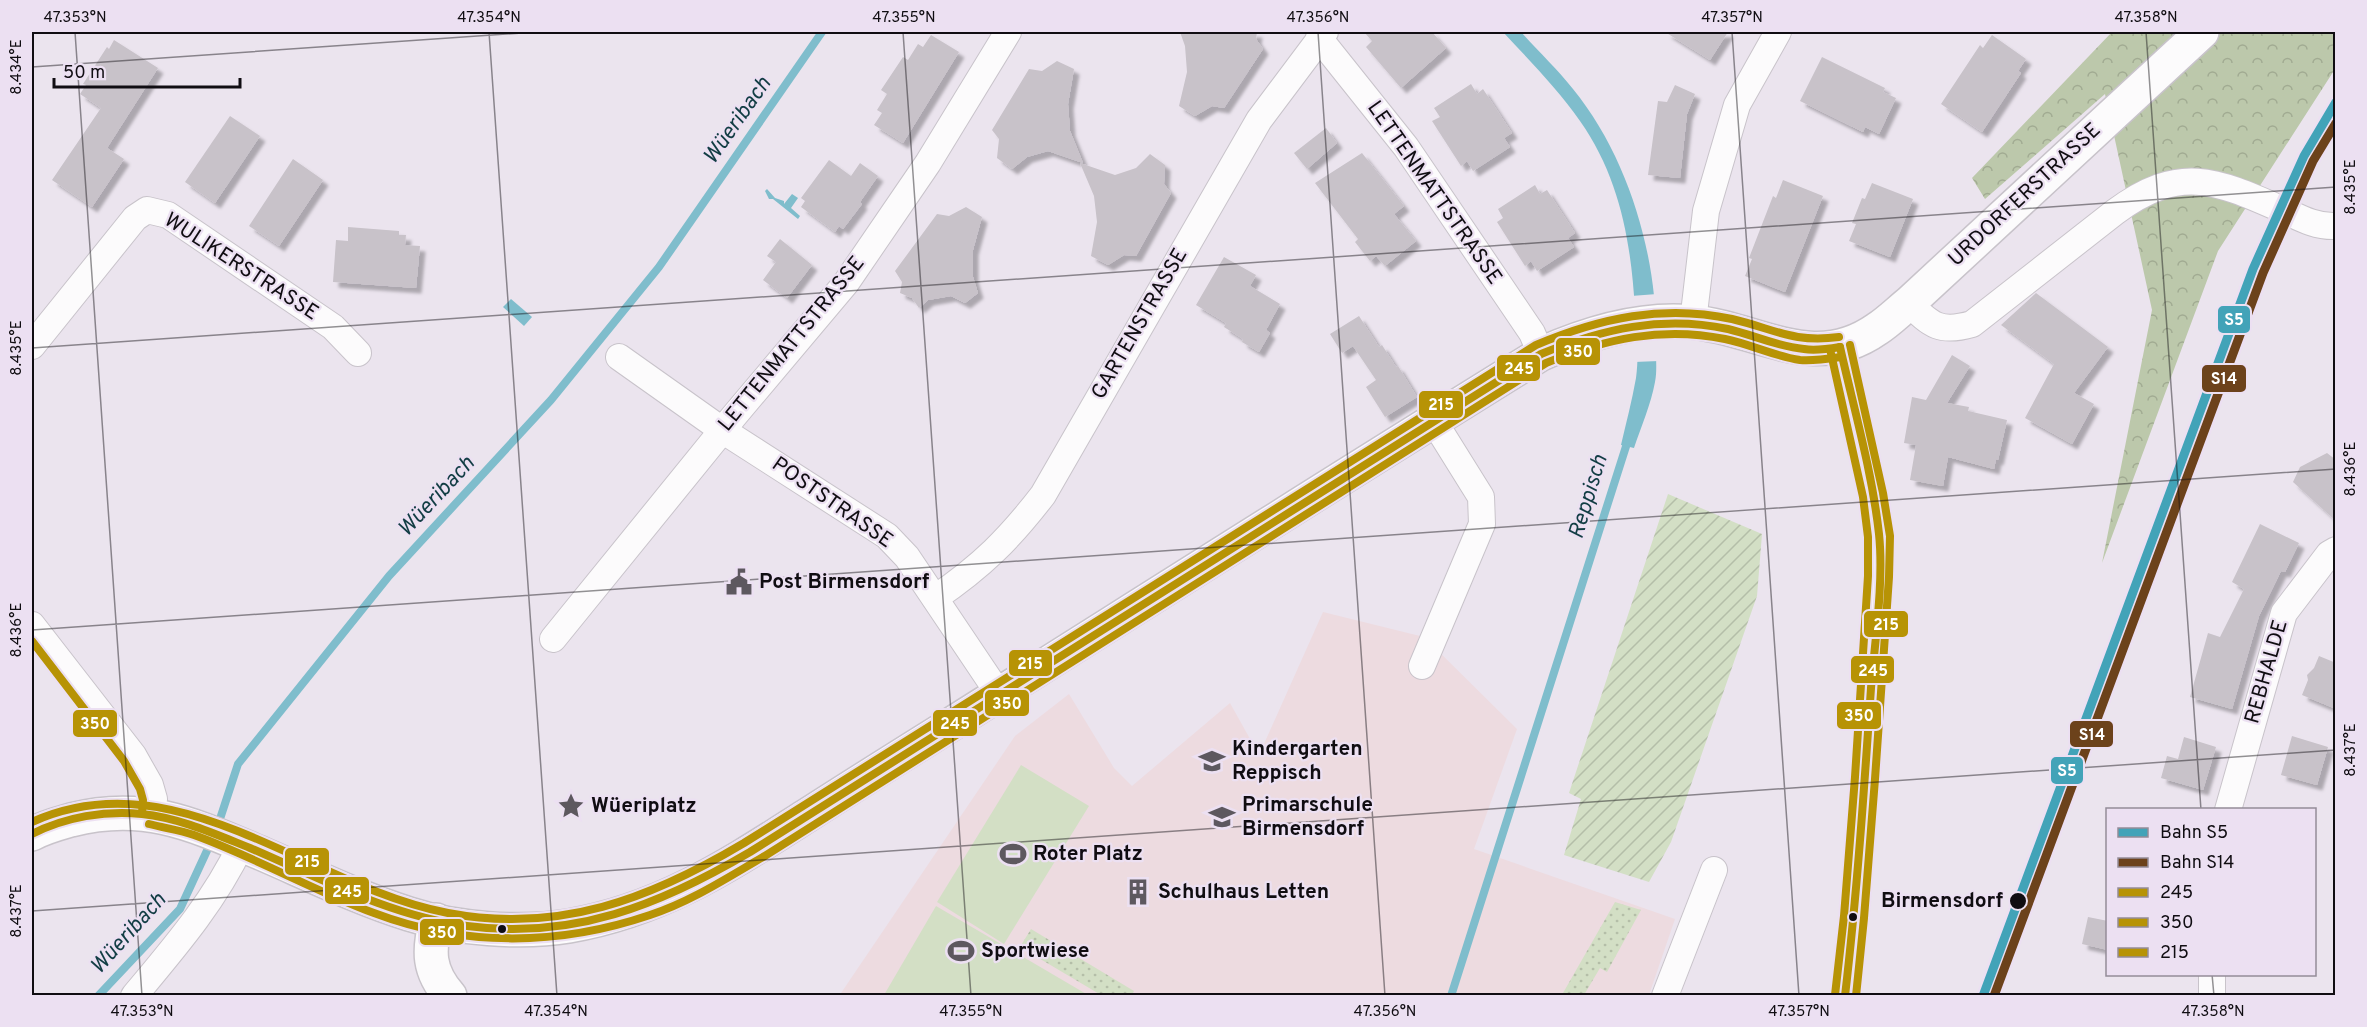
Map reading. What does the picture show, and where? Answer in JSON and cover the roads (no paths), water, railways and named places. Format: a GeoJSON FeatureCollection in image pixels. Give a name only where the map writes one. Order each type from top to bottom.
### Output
{"type":"FeatureCollection","features":[{"type":"Feature","properties":{"kind":"main road","name":"URDORFERSTRASSE"},"geometry":{"type":"LineString","coordinates":[[1840,347],[1876,330],[1909,303],[2202,32]]}},
{"type":"Feature","properties":{"kind":"main road"},"geometry":{"type":"LineString","coordinates":[[32,834],[45,827],[91,815],[128,812],[152,814],[220,835],[377,903],[436,921],[480,927],[549,928],[589,922],[648,904],[705,879],[758,848],[1433,420],[1541,354],[1572,340],[1619,327],[1681,322],[1731,330],[1792,348],[1813,350],[1840,347]]}},
{"type":"Feature","properties":{"kind":"main road"},"geometry":{"type":"LineString","coordinates":[[436,921],[432,935],[432,964],[435,975],[450,996]]}},
{"type":"Feature","properties":{"kind":"street","name":"LETTENMATTSTRASSE"},"geometry":{"type":"LineString","coordinates":[[553,639],[722,430],[846,283],[928,163],[1008,32]]}},
{"type":"Feature","properties":{"kind":"street"},"geometry":{"type":"LineString","coordinates":[[1681,322],[1706,211],[1737,105],[1778,32]]}},
{"type":"Feature","properties":{"kind":"street","name":"LETTENMATTSTRASSE"},"geometry":{"type":"LineString","coordinates":[[1322,35],[1406,147],[1532,333],[1541,354]]}},
{"type":"Feature","properties":{"kind":"street","name":"GARTENSTRASSE"},"geometry":{"type":"LineString","coordinates":[[935,598],[987,560],[1012,535],[1043,495],[1259,120],[1322,35]]}},
{"type":"Feature","properties":{"kind":"street"},"geometry":{"type":"LineString","coordinates":[[1909,303],[1924,320],[1951,330],[1972,324],[2135,197],[2161,185],[2184,181],[2227,186],[2314,224],[2336,226]]}},
{"type":"Feature","properties":{"kind":"street","name":"WULIKERSTRASSE"},"geometry":{"type":"LineString","coordinates":[[32,346],[135,218],[147,210],[168,215],[177,221],[333,327],[357,352]]}},
{"type":"Feature","properties":{"kind":"street"},"geometry":{"type":"LineString","coordinates":[[1840,347],[1873,495],[1879,536],[1864,788],[1845,996]]}},
{"type":"Feature","properties":{"kind":"street","name":"POSTSTRASSE"},"geometry":{"type":"LineString","coordinates":[[619,357],[722,430],[882,532],[908,557],[999,694]]}},
{"type":"Feature","properties":{"kind":"street"},"geometry":{"type":"LineString","coordinates":[[1422,666],[1482,524],[1481,497],[1433,420]]}},
{"type":"Feature","properties":{"kind":"street","name":"REBHALDE"},"geometry":{"type":"LineString","coordinates":[[2229,808],[2284,613],[2329,554],[2336,550]]}},
{"type":"Feature","properties":{"kind":"street"},"geometry":{"type":"LineString","coordinates":[[32,625],[133,755],[150,785],[154,799],[152,814]]}},
{"type":"Feature","properties":{"kind":"street"},"geometry":{"type":"LineString","coordinates":[[134,996],[195,922],[232,864],[220,835]]}},
{"type":"Feature","properties":{"kind":"street"},"geometry":{"type":"LineString","coordinates":[[1665,996],[1714,870]]}},
{"type":"Feature","properties":{"kind":"street"},"geometry":{"type":"LineString","coordinates":[[2212,976],[2212,996]]}},
{"type":"Feature","properties":{"kind":"water"},"geometry":{"type":"Polygon","coordinates":[[[1503,32],[1521,32],[1573,89],[1593,117],[1610,147],[1637,212],[1646,247],[1656,316],[1656,378],[1634,448],[1621,445],[1636,378],[1637,344],[1630,260],[1621,211],[1614,188],[1594,143],[1580,121],[1553,86],[1503,32]]]}},
{"type":"Feature","properties":{"kind":"water"},"geometry":{"type":"Polygon","coordinates":[[[767,189],[775,198],[784,201],[784,204],[792,194],[798,198],[791,208],[800,216],[798,219],[773,199],[769,199],[765,191],[767,189]]]}},
{"type":"Feature","properties":{"kind":"water"},"geometry":{"type":"Polygon","coordinates":[[[511,299],[532,317],[524,326],[503,307],[511,299]]]}},
{"type":"Feature","properties":{"kind":"waterway","name":"Wüeribach"},"geometry":{"type":"LineString","coordinates":[[217,828],[238,764],[389,576],[551,400],[659,267],[822,32]]}},
{"type":"Feature","properties":{"kind":"waterway","name":"Reppisch"},"geometry":{"type":"LineString","coordinates":[[1451,996],[1629,437]]}},
{"type":"Feature","properties":{"kind":"waterway","name":"Wüeribach"},"geometry":{"type":"LineString","coordinates":[[98,996],[180,909],[211,842]]}},
{"type":"Feature","properties":{"kind":"rail line","name":"S5"},"geometry":{"type":"LineString","coordinates":[[1983,996],[2253,269],[2304,156],[2336,102]]}},
{"type":"Feature","properties":{"kind":"rail line","name":"S14"},"geometry":{"type":"LineString","coordinates":[[1994,996],[2263,273],[2313,161],[2336,123]]}},
{"type":"Feature","properties":{"kind":"place","name":"Post Birmensdorf"},"geometry":{"type":"Point","coordinates":[739,582]}},
{"type":"Feature","properties":{"kind":"place","name":"Kindergarten Reppisch"},"geometry":{"type":"Point","coordinates":[1212,761]}},
{"type":"Feature","properties":{"kind":"place","name":"Wüeriplatz"},"geometry":{"type":"Point","coordinates":[571,806]}},
{"type":"Feature","properties":{"kind":"place","name":"Primarschule Birmensdorf"},"geometry":{"type":"Point","coordinates":[1222,817]}},
{"type":"Feature","properties":{"kind":"place","name":"Roter Platz"},"geometry":{"type":"Point","coordinates":[1013,854]}},
{"type":"Feature","properties":{"kind":"place","name":"Schulhaus Letten"},"geometry":{"type":"Point","coordinates":[1138,892]}},
{"type":"Feature","properties":{"kind":"place","name":"Birmensdorf"},"geometry":{"type":"Point","coordinates":[2018,901]}},
{"type":"Feature","properties":{"kind":"place","name":"Sportwiese"},"geometry":{"type":"Point","coordinates":[961,951]}}]}
